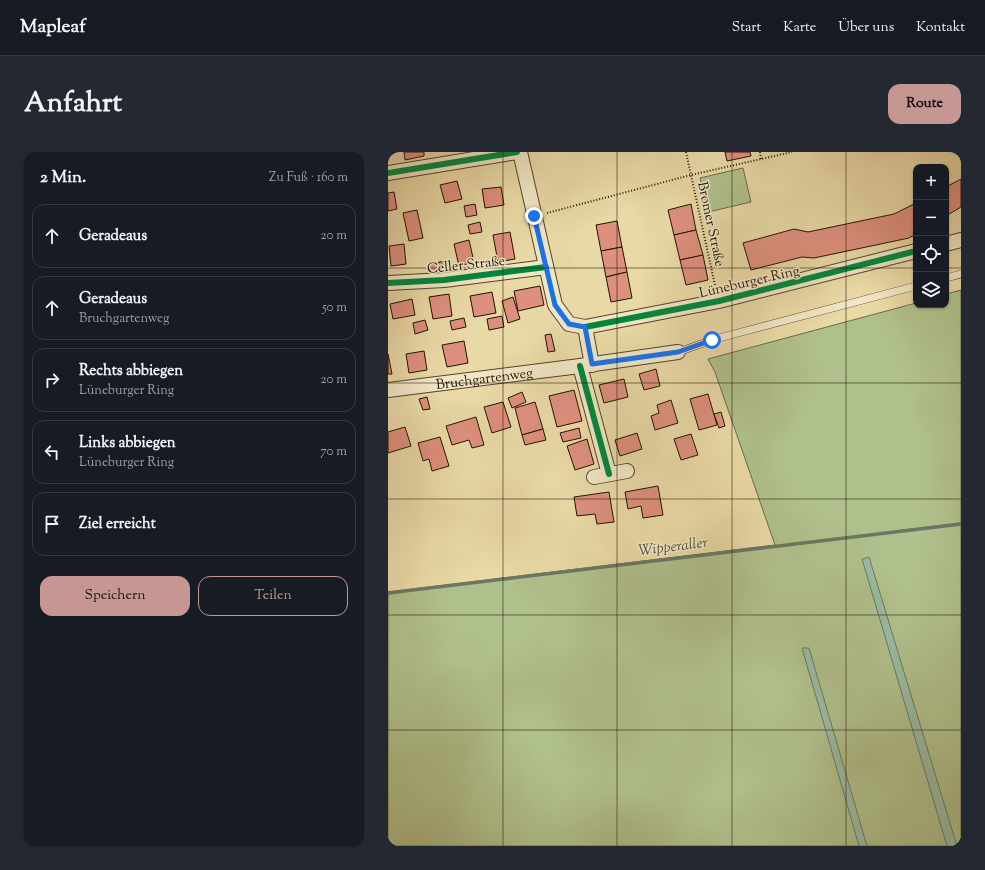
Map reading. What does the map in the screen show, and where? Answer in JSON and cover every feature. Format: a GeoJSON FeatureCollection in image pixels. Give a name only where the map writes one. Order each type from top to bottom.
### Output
{"type":"FeatureCollection","features":[{"type":"Feature","properties":{"kind":"street"},"geometry":{"type":"LineString","coordinates":[[388,173],[518,152]]}},
{"type":"Feature","properties":{"kind":"street","name":"Lüneburger Ring"},"geometry":{"type":"LineString","coordinates":[[518,152],[555,305],[569,324],[585,327],[718,301],[913,252]]}},
{"type":"Feature","properties":{"kind":"street"},"geometry":{"type":"LineString","coordinates":[[949,243],[961,240]]}},
{"type":"Feature","properties":{"kind":"street","name":"Celler Straße"},"geometry":{"type":"LineString","coordinates":[[388,283],[444,280],[546,267]]}},
{"type":"Feature","properties":{"kind":"street"},"geometry":{"type":"LineString","coordinates":[[585,327],[586,365],[609,474]]}},
{"type":"Feature","properties":{"kind":"street","name":"Bruchgartenweg"},"geometry":{"type":"LineString","coordinates":[[388,390],[678,352]]}},
{"type":"Feature","properties":{"kind":"street"},"geometry":{"type":"LineString","coordinates":[[594,477],[627,471]]}},
{"type":"Feature","properties":{"kind":"lane"},"geometry":{"type":"LineString","coordinates":[[949,277],[961,274]]}},
{"type":"Feature","properties":{"kind":"lane"},"geometry":{"type":"LineString","coordinates":[[678,352],[715,339],[913,287]]}},
{"type":"Feature","properties":{"kind":"path"},"geometry":{"type":"LineString","coordinates":[[760,152],[761,159]]}},
{"type":"Feature","properties":{"kind":"path"},"geometry":{"type":"LineString","coordinates":[[534,216],[691,175],[792,152]]}},
{"type":"Feature","properties":{"kind":"shaded area"},"geometry":{"type":"Polygon","coordinates":[[[743,168],[751,202],[708,212],[700,178],[743,168]]]}},
{"type":"Feature","properties":{"kind":"shaded area"},"geometry":{"type":"Polygon","coordinates":[[[961,290],[961,523],[895,531],[961,524],[961,846],[388,846],[388,592],[775,545],[715,372],[708,359],[913,304],[913,308],[949,308],[949,293],[961,290]]]}},
{"type":"Feature","properties":{"kind":"shaded area"},"geometry":{"type":"Polygon","coordinates":[[[869,557],[957,846],[947,846],[862,559],[869,557]]]}},
{"type":"Feature","properties":{"kind":"shaded area"},"geometry":{"type":"Polygon","coordinates":[[[802,648],[809,648],[867,846],[859,846],[802,648]]]}},
{"type":"Feature","properties":{"kind":"building"},"geometry":{"type":"Polygon","coordinates":[[[404,152],[424,152],[424,156],[405,160],[404,152]]]}},
{"type":"Feature","properties":{"kind":"building"},"geometry":{"type":"Polygon","coordinates":[[[725,152],[750,152],[751,156],[727,161],[725,152]]]}},
{"type":"Feature","properties":{"kind":"building"},"geometry":{"type":"Polygon","coordinates":[[[961,179],[961,207],[949,214],[949,200],[949,185],[961,179]]]}},
{"type":"Feature","properties":{"kind":"building"},"geometry":{"type":"Polygon","coordinates":[[[457,181],[462,199],[445,203],[440,185],[457,181]]]}},
{"type":"Feature","properties":{"kind":"building"},"geometry":{"type":"Polygon","coordinates":[[[501,187],[504,205],[485,208],[482,189],[501,187]]]}},
{"type":"Feature","properties":{"kind":"building"},"geometry":{"type":"Polygon","coordinates":[[[394,192],[397,209],[388,211],[388,193],[394,192]]]}},
{"type":"Feature","properties":{"kind":"building"},"geometry":{"type":"Polygon","coordinates":[[[475,204],[477,215],[466,217],[464,206],[475,204]]]}},
{"type":"Feature","properties":{"kind":"building"},"geometry":{"type":"Polygon","coordinates":[[[691,204],[696,230],[674,235],[668,210],[691,204]]]}},
{"type":"Feature","properties":{"kind":"building"},"geometry":{"type":"Polygon","coordinates":[[[913,204],[913,236],[909,238],[814,258],[802,257],[751,270],[743,243],[794,229],[808,232],[894,214],[913,204]]]}},
{"type":"Feature","properties":{"kind":"building"},"geometry":{"type":"Polygon","coordinates":[[[417,210],[423,238],[409,241],[403,213],[417,210]]]}},
{"type":"Feature","properties":{"kind":"building"},"geometry":{"type":"Polygon","coordinates":[[[617,221],[622,247],[601,251],[596,225],[617,221]]]}},
{"type":"Feature","properties":{"kind":"building"},"geometry":{"type":"Polygon","coordinates":[[[480,222],[482,232],[470,234],[468,225],[480,222]]]}},
{"type":"Feature","properties":{"kind":"building"},"geometry":{"type":"Polygon","coordinates":[[[696,230],[703,255],[680,260],[674,235],[696,230]]]}},
{"type":"Feature","properties":{"kind":"building"},"geometry":{"type":"Polygon","coordinates":[[[510,232],[515,259],[498,262],[493,235],[510,232]]]}},
{"type":"Feature","properties":{"kind":"building"},"geometry":{"type":"Polygon","coordinates":[[[469,240],[474,262],[459,266],[454,244],[469,240]]]}},
{"type":"Feature","properties":{"kind":"building"},"geometry":{"type":"Polygon","coordinates":[[[404,244],[406,264],[391,266],[389,246],[404,244]]]}},
{"type":"Feature","properties":{"kind":"building"},"geometry":{"type":"Polygon","coordinates":[[[622,247],[627,272],[606,277],[601,251],[622,247]]]}},
{"type":"Feature","properties":{"kind":"building"},"geometry":{"type":"Polygon","coordinates":[[[703,255],[708,280],[686,285],[680,260],[703,255]]]}},
{"type":"Feature","properties":{"kind":"building"},"geometry":{"type":"Polygon","coordinates":[[[446,261],[448,270],[431,273],[429,264],[446,261]]]}},
{"type":"Feature","properties":{"kind":"building"},"geometry":{"type":"Polygon","coordinates":[[[627,272],[632,298],[611,302],[606,277],[627,272]]]}},
{"type":"Feature","properties":{"kind":"building"},"geometry":{"type":"Polygon","coordinates":[[[540,286],[544,305],[518,311],[514,291],[540,286]]]}},
{"type":"Feature","properties":{"kind":"building"},"geometry":{"type":"Polygon","coordinates":[[[492,292],[496,313],[474,317],[470,296],[492,292]]]}},
{"type":"Feature","properties":{"kind":"building"},"geometry":{"type":"Polygon","coordinates":[[[449,294],[452,316],[433,319],[429,297],[449,294]]]}},
{"type":"Feature","properties":{"kind":"building"},"geometry":{"type":"Polygon","coordinates":[[[513,297],[520,319],[508,323],[502,301],[513,297]]]}},
{"type":"Feature","properties":{"kind":"building"},"geometry":{"type":"Polygon","coordinates":[[[412,299],[415,315],[393,319],[390,304],[412,299]]]}},
{"type":"Feature","properties":{"kind":"building"},"geometry":{"type":"Polygon","coordinates":[[[502,316],[504,327],[489,330],[487,319],[502,316]]]}},
{"type":"Feature","properties":{"kind":"building"},"geometry":{"type":"Polygon","coordinates":[[[464,318],[466,327],[452,330],[450,321],[464,318]]]}},
{"type":"Feature","properties":{"kind":"building"},"geometry":{"type":"Polygon","coordinates":[[[425,320],[428,330],[415,334],[413,323],[425,320]]]}},
{"type":"Feature","properties":{"kind":"building"},"geometry":{"type":"Polygon","coordinates":[[[551,334],[555,351],[548,352],[545,335],[551,334]]]}},
{"type":"Feature","properties":{"kind":"building"},"geometry":{"type":"Polygon","coordinates":[[[464,341],[468,363],[447,367],[442,345],[464,341]]]}},
{"type":"Feature","properties":{"kind":"building"},"geometry":{"type":"Polygon","coordinates":[[[424,351],[427,370],[409,373],[406,354],[424,351]]]}},
{"type":"Feature","properties":{"kind":"building"},"geometry":{"type":"Polygon","coordinates":[[[388,354],[392,374],[388,374],[388,354]]]}},
{"type":"Feature","properties":{"kind":"building"},"geometry":{"type":"Polygon","coordinates":[[[656,369],[660,386],[644,390],[639,374],[656,369]]]}},
{"type":"Feature","properties":{"kind":"building"},"geometry":{"type":"Polygon","coordinates":[[[624,379],[628,397],[604,403],[599,385],[624,379]]]}},
{"type":"Feature","properties":{"kind":"building"},"geometry":{"type":"Polygon","coordinates":[[[574,390],[582,421],[557,427],[549,396],[574,390]]]}},
{"type":"Feature","properties":{"kind":"building"},"geometry":{"type":"Polygon","coordinates":[[[522,392],[526,402],[512,408],[508,398],[522,392]]]}},
{"type":"Feature","properties":{"kind":"building"},"geometry":{"type":"Polygon","coordinates":[[[708,394],[717,425],[699,430],[690,399],[708,394]]]}},
{"type":"Feature","properties":{"kind":"building"},"geometry":{"type":"Polygon","coordinates":[[[427,397],[430,409],[423,410],[419,399],[427,397]]]}},
{"type":"Feature","properties":{"kind":"building"},"geometry":{"type":"Polygon","coordinates":[[[671,400],[678,423],[655,430],[651,416],[659,413],[657,405],[671,400]]]}},
{"type":"Feature","properties":{"kind":"building"},"geometry":{"type":"Polygon","coordinates":[[[503,402],[511,427],[492,433],[484,407],[503,402]]]}},
{"type":"Feature","properties":{"kind":"building"},"geometry":{"type":"Polygon","coordinates":[[[535,402],[543,429],[522,435],[515,408],[535,402]]]}},
{"type":"Feature","properties":{"kind":"building"},"geometry":{"type":"Polygon","coordinates":[[[721,412],[725,426],[719,428],[714,414],[721,412]]]}},
{"type":"Feature","properties":{"kind":"building"},"geometry":{"type":"Polygon","coordinates":[[[476,417],[484,445],[472,448],[469,440],[452,445],[446,426],[476,417]]]}},
{"type":"Feature","properties":{"kind":"building"},"geometry":{"type":"Polygon","coordinates":[[[405,427],[411,446],[388,453],[388,432],[405,427]]]}},
{"type":"Feature","properties":{"kind":"building"},"geometry":{"type":"Polygon","coordinates":[[[579,428],[581,438],[563,442],[560,433],[579,428]]]}},
{"type":"Feature","properties":{"kind":"building"},"geometry":{"type":"Polygon","coordinates":[[[543,429],[546,440],[525,445],[522,435],[543,429]]]}},
{"type":"Feature","properties":{"kind":"building"},"geometry":{"type":"Polygon","coordinates":[[[637,433],[642,449],[620,456],[615,440],[637,433]]]}},
{"type":"Feature","properties":{"kind":"building"},"geometry":{"type":"Polygon","coordinates":[[[691,434],[698,455],[681,460],[674,439],[691,434]]]}},
{"type":"Feature","properties":{"kind":"building"},"geometry":{"type":"Polygon","coordinates":[[[440,437],[449,466],[432,471],[429,459],[423,461],[418,443],[440,437]]]}},
{"type":"Feature","properties":{"kind":"building"},"geometry":{"type":"Polygon","coordinates":[[[587,439],[594,464],[575,470],[567,446],[587,439]]]}},
{"type":"Feature","properties":{"kind":"building"},"geometry":{"type":"Polygon","coordinates":[[[658,486],[663,515],[643,518],[641,506],[628,509],[625,492],[658,486]]]}},
{"type":"Feature","properties":{"kind":"building"},"geometry":{"type":"Polygon","coordinates":[[[609,492],[614,522],[597,524],[595,514],[577,516],[574,497],[609,492]]]}},
{"type":"Feature","properties":{"kind":"waterway","name":"Wipperaller"},"geometry":{"type":"LineString","coordinates":[[388,593],[961,524]]}},
{"type":"Feature","properties":{"kind":"cycle path"},"geometry":{"type":"LineString","coordinates":[[388,173],[517,152]]}},
{"type":"Feature","properties":{"kind":"cycle path"},"geometry":{"type":"LineString","coordinates":[[585,327],[719,301],[913,252]]}},
{"type":"Feature","properties":{"kind":"cycle path"},"geometry":{"type":"LineString","coordinates":[[388,283],[444,280],[546,267]]}},
{"type":"Feature","properties":{"kind":"cycle path"},"geometry":{"type":"LineString","coordinates":[[580,366],[609,474]]}},
{"type":"Feature","properties":{"kind":"route"},"geometry":{"type":"LineString","coordinates":[[534,216],[555,305],[569,324],[585,327],[592,364],[678,352],[712,340]]}}]}
